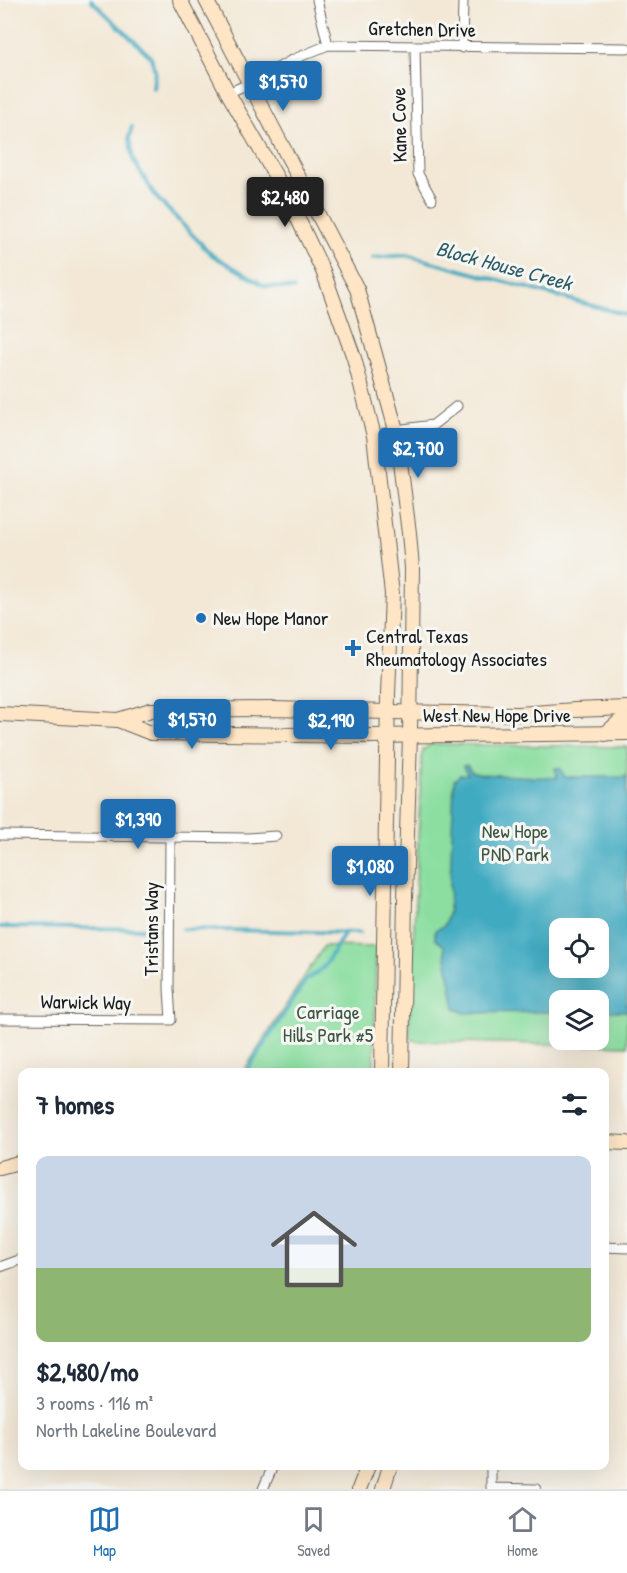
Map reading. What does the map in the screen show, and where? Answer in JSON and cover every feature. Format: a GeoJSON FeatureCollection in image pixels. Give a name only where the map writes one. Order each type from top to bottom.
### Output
{"type":"FeatureCollection","features":[{"type":"Feature","properties":{"kind":"main road"},"geometry":{"type":"LineString","coordinates":[[180,0],[228,93],[287,196],[323,271],[354,357],[374,436],[392,594],[382,1068]]}},
{"type":"Feature","properties":{"kind":"main road"},"geometry":{"type":"LineString","coordinates":[[206,0],[357,289],[396,430],[412,568],[402,1068]]}},
{"type":"Feature","properties":{"kind":"main road","name":"West New Hope Drive"},"geometry":{"type":"LineString","coordinates":[[118,720],[151,710],[273,709],[518,714],[627,708]]}},
{"type":"Feature","properties":{"kind":"main road","name":"West New Hope Drive"},"geometry":{"type":"LineString","coordinates":[[0,714],[118,720],[151,733],[388,736],[627,734]]}},
{"type":"Feature","properties":{"kind":"main road"},"geometry":{"type":"LineString","coordinates":[[604,734],[620,721],[627,721]]}},
{"type":"Feature","properties":{"kind":"main road"},"geometry":{"type":"LineString","coordinates":[[609,1142],[627,1143]]}},
{"type":"Feature","properties":{"kind":"main road"},"geometry":{"type":"LineString","coordinates":[[0,1168],[18,1163]]}},
{"type":"Feature","properties":{"kind":"main road"},"geometry":{"type":"LineString","coordinates":[[359,1489],[366,1470]]}},
{"type":"Feature","properties":{"kind":"main road"},"geometry":{"type":"LineString","coordinates":[[383,1489],[389,1470]]}},
{"type":"Feature","properties":{"kind":"street"},"geometry":{"type":"LineString","coordinates":[[317,0],[328,45]]}},
{"type":"Feature","properties":{"kind":"street"},"geometry":{"type":"LineString","coordinates":[[462,48],[463,0]]}},
{"type":"Feature","properties":{"kind":"street","name":"Gretchen Drive"},"geometry":{"type":"LineString","coordinates":[[228,93],[292,60],[328,45],[627,48]]}},
{"type":"Feature","properties":{"kind":"street","name":"Kane Cove"},"geometry":{"type":"LineString","coordinates":[[415,47],[418,174],[432,199]]}},
{"type":"Feature","properties":{"kind":"street"},"geometry":{"type":"LineString","coordinates":[[374,436],[433,424],[458,406]]}},
{"type":"Feature","properties":{"kind":"street"},"geometry":{"type":"LineString","coordinates":[[0,835],[276,837]]}},
{"type":"Feature","properties":{"kind":"street","name":"Tristans Way"},"geometry":{"type":"LineString","coordinates":[[170,837],[169,989],[171,1020]]}},
{"type":"Feature","properties":{"kind":"street","name":"Warwick Way"},"geometry":{"type":"LineString","coordinates":[[0,1019],[171,1020]]}},
{"type":"Feature","properties":{"kind":"street"},"geometry":{"type":"LineString","coordinates":[[609,1247],[627,1248]]}},
{"type":"Feature","properties":{"kind":"street"},"geometry":{"type":"LineString","coordinates":[[0,1267],[18,1260]]}},
{"type":"Feature","properties":{"kind":"street"},"geometry":{"type":"LineString","coordinates":[[263,1489],[271,1470]]}},
{"type":"Feature","properties":{"kind":"street"},"geometry":{"type":"LineString","coordinates":[[491,1470],[491,1488],[536,1489]]}},
{"type":"Feature","properties":{"kind":"green space","name":"New Hope PND Park"},"geometry":{"type":"Polygon","coordinates":[[[431,744],[627,747],[627,1046],[609,1046],[609,990],[549,990],[549,1044],[410,1039],[423,750],[431,744]]]}},
{"type":"Feature","properties":{"kind":"green space","name":"Carriage Hills Park #5"},"geometry":{"type":"Polygon","coordinates":[[[324,946],[376,947],[374,1068],[246,1068],[324,946]]]}},
{"type":"Feature","properties":{"kind":"water","name":"New Hope PND Park"},"geometry":{"type":"Polygon","coordinates":[[[467,765],[472,772],[480,774],[557,778],[555,768],[560,768],[565,777],[627,777],[627,1011],[609,1011],[609,990],[549,990],[549,1012],[464,1013],[455,1008],[444,946],[435,939],[435,930],[444,926],[449,911],[454,780],[460,775],[468,774],[463,766],[467,765]]]}},
{"type":"Feature","properties":{"kind":"waterway","name":"Block House Creek"},"geometry":{"type":"LineString","coordinates":[[91,0],[151,57],[155,71],[153,88]]}},
{"type":"Feature","properties":{"kind":"waterway","name":"Block House Creek"},"geometry":{"type":"LineString","coordinates":[[132,127],[129,138],[133,160],[156,197],[212,255],[265,286],[294,289]]}},
{"type":"Feature","properties":{"kind":"waterway","name":"Block House Creek"},"geometry":{"type":"LineString","coordinates":[[373,258],[406,255],[627,315]]}},
{"type":"Feature","properties":{"kind":"waterway"},"geometry":{"type":"LineString","coordinates":[[0,927],[156,929]]}},
{"type":"Feature","properties":{"kind":"waterway"},"geometry":{"type":"LineString","coordinates":[[182,929],[360,933]]}},
{"type":"Feature","properties":{"kind":"waterway"},"geometry":{"type":"LineString","coordinates":[[249,1068],[306,980],[323,968],[345,933]]}},
{"type":"Feature","properties":{"kind":"place","name":"New Hope Manor"},"geometry":{"type":"Point","coordinates":[201,618]}},
{"type":"Feature","properties":{"kind":"place","name":"Central Texas Rheumatology Associates"},"geometry":{"type":"Point","coordinates":[353,648]}}]}
